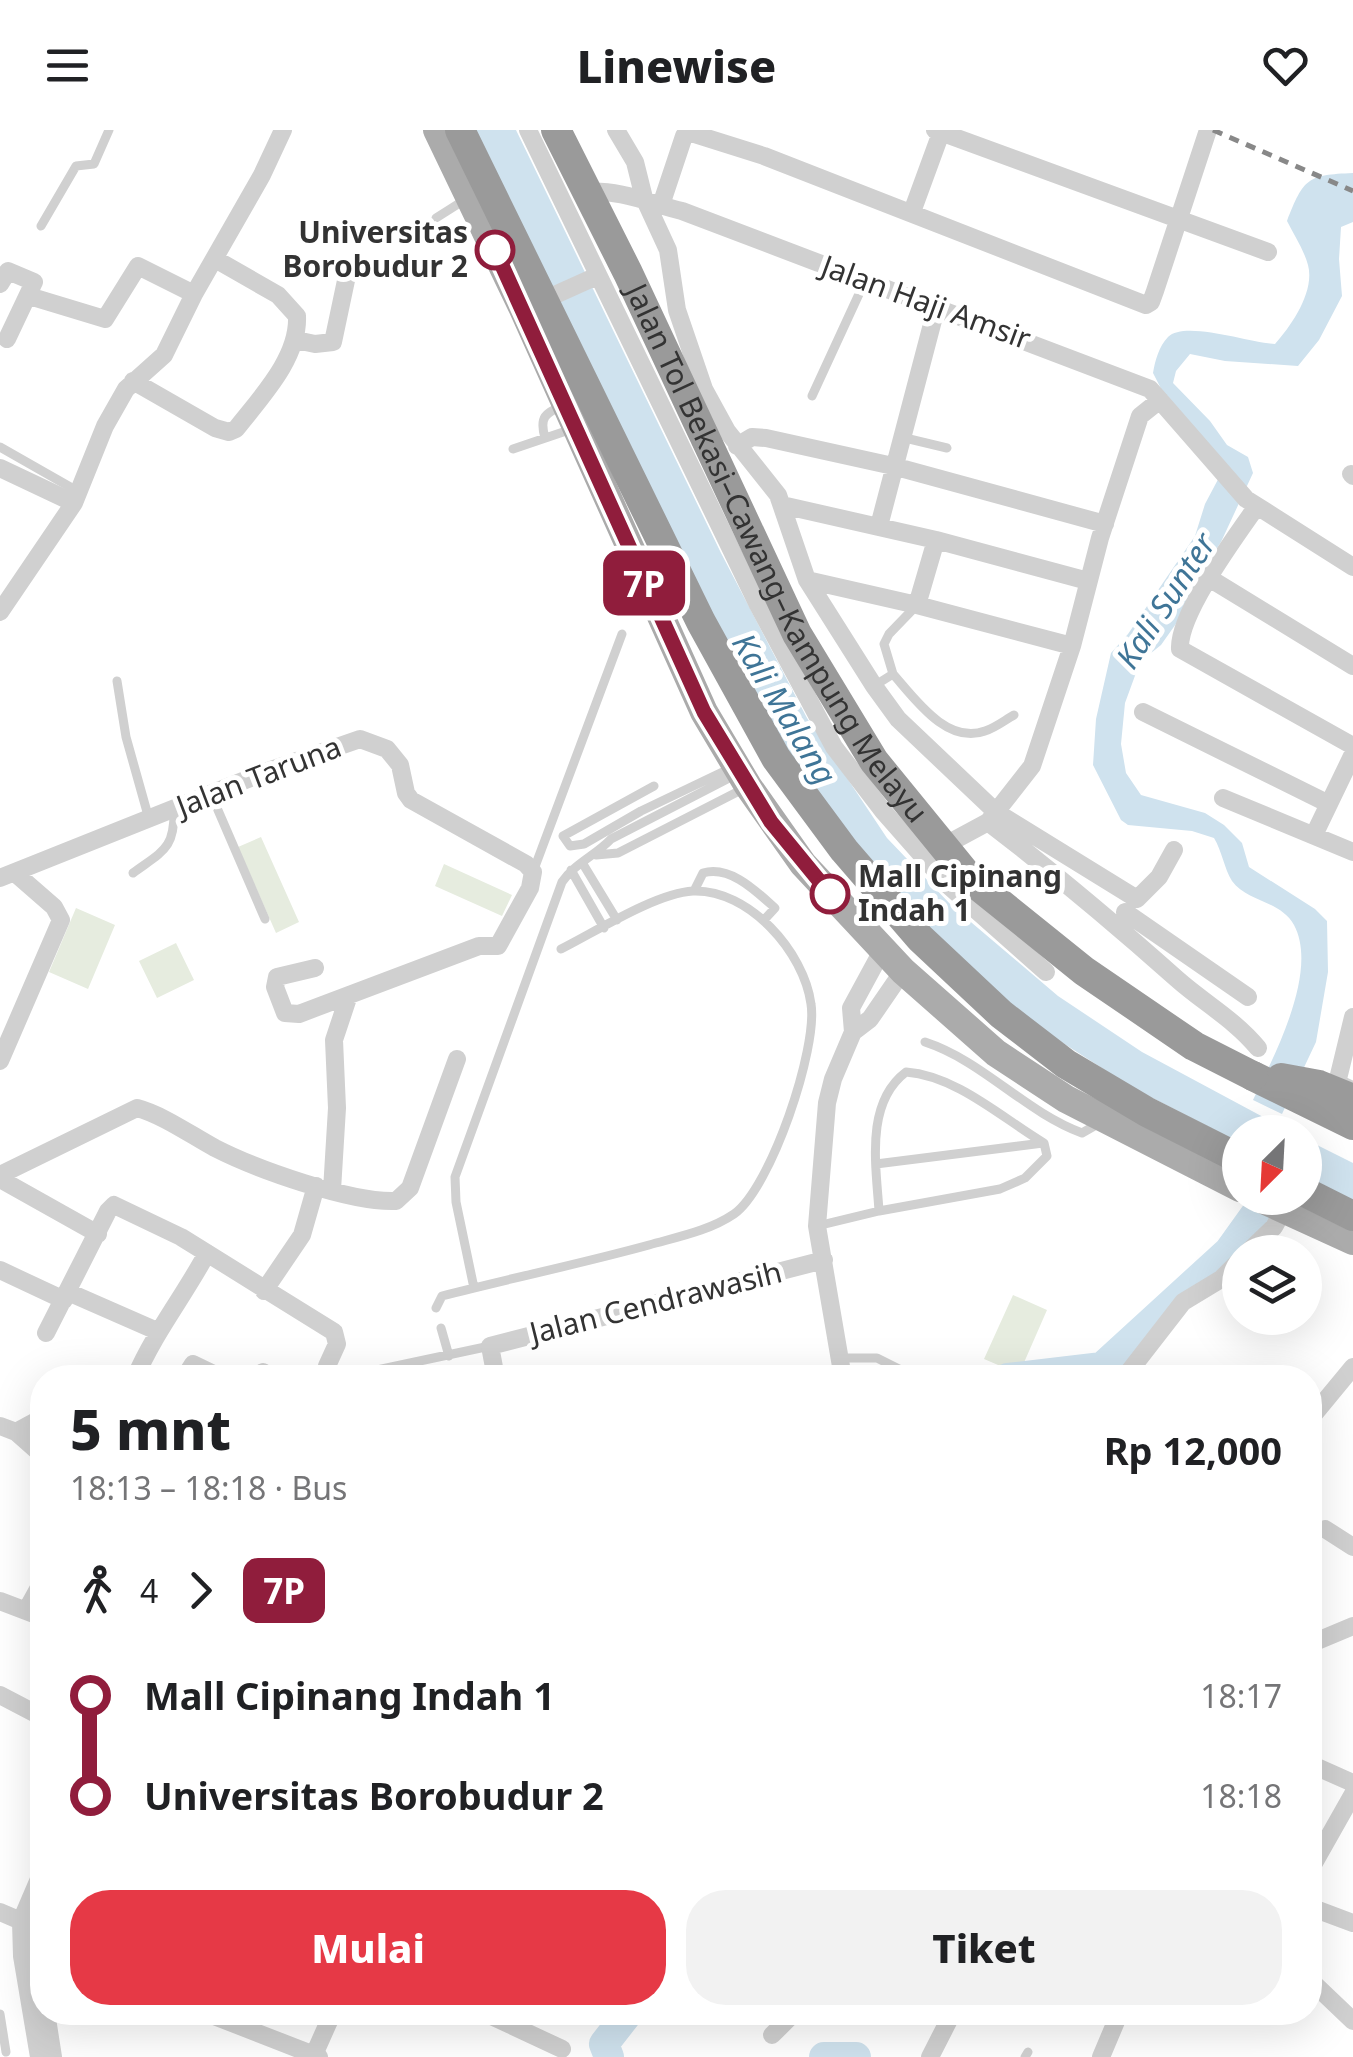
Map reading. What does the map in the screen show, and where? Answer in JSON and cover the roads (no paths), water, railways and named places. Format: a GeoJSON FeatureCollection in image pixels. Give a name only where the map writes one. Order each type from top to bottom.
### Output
{"type":"FeatureCollection","features":[{"type":"Feature","properties":{"kind":"highway"},"geometry":{"type":"LineString","coordinates":[[460,130],[701,622],[776,758],[844,850],[920,938],[1001,1014],[1082,1073],[1222,1150]]}},
{"type":"Feature","properties":{"kind":"highway","name":"Jalan Tol Bekasi–Cawang–Kampung Melayu"},"geometry":{"type":"LineString","coordinates":[[556,130],[628,272],[798,634],[874,761],[971,880],[1084,971],[1194,1046],[1256,1062],[1353,1126]]}},
{"type":"Feature","properties":{"kind":"highway"},"geometry":{"type":"LineString","coordinates":[[1256,1062],[1353,1100]]}},
{"type":"Feature","properties":{"kind":"highway"},"geometry":{"type":"LineString","coordinates":[[1322,1210],[1353,1216]]}},
{"type":"Feature","properties":{"kind":"main road"},"geometry":{"type":"LineString","coordinates":[[437,130],[468,198],[529,307],[570,416],[704,712],[741,775],[803,864],[903,971],[996,1053],[1066,1099],[1222,1179]]}},
{"type":"Feature","properties":{"kind":"main road"},"geometry":{"type":"LineString","coordinates":[[1322,1214],[1353,1228]]}},
{"type":"Feature","properties":{"kind":"main road"},"geometry":{"type":"LineString","coordinates":[[1304,1215],[1353,1241]]}},
{"type":"Feature","properties":{"kind":"street"},"geometry":{"type":"LineString","coordinates":[[0,612],[77,497],[106,426],[133,381],[164,355],[283,130]]}},
{"type":"Feature","properties":{"kind":"street"},"geometry":{"type":"LineString","coordinates":[[528,130],[593,278],[834,747],[963,900],[1046,972]]}},
{"type":"Feature","properties":{"kind":"street"},"geometry":{"type":"LineString","coordinates":[[616,130],[653,202],[668,250],[677,310],[704,389],[737,446],[778,495],[807,580],[898,719],[992,817],[1248,997]]}},
{"type":"Feature","properties":{"kind":"street"},"geometry":{"type":"LineString","coordinates":[[912,212],[939,131],[1268,252]]}},
{"type":"Feature","properties":{"kind":"street"},"geometry":{"type":"LineString","coordinates":[[653,202],[684,136],[691,133],[746,149],[1146,305],[1151,302],[1206,131]]}},
{"type":"Feature","properties":{"kind":"street","name":"Jalan Haji Amsir"},"geometry":{"type":"LineString","coordinates":[[562,202],[578,193],[592,192],[653,202],[1022,338],[1150,390],[1221,474],[1252,502],[1353,567]]}},
{"type":"Feature","properties":{"kind":"street"},"geometry":{"type":"LineString","coordinates":[[133,381],[215,428],[229,432],[236,430],[255,405],[296,340],[297,316],[265,286],[215,259]]}},
{"type":"Feature","properties":{"kind":"street"},"geometry":{"type":"LineString","coordinates":[[29,296],[105,319],[138,266],[194,294]]}},
{"type":"Feature","properties":{"kind":"street"},"geometry":{"type":"LineString","coordinates":[[296,340],[334,342],[348,271]]}},
{"type":"Feature","properties":{"kind":"street"},"geometry":{"type":"LineString","coordinates":[[3,274],[34,282],[7,338]]}},
{"type":"Feature","properties":{"kind":"street"},"geometry":{"type":"LineString","coordinates":[[529,307],[593,278]]}},
{"type":"Feature","properties":{"kind":"street"},"geometry":{"type":"LineString","coordinates":[[879,526],[936,309]]}},
{"type":"Feature","properties":{"kind":"street"},"geometry":{"type":"LineString","coordinates":[[658,400],[704,389]]}},
{"type":"Feature","properties":{"kind":"street"},"geometry":{"type":"LineString","coordinates":[[924,857],[992,817],[1032,766],[1140,416],[1160,400]]}},
{"type":"Feature","properties":{"kind":"street"},"geometry":{"type":"LineString","coordinates":[[737,446],[758,437],[894,466],[1105,524]]}},
{"type":"Feature","properties":{"kind":"street"},"geometry":{"type":"LineString","coordinates":[[0,468],[77,497]]}},
{"type":"Feature","properties":{"kind":"street"},"geometry":{"type":"LineString","coordinates":[[1252,502],[1209,578],[1179,644],[1184,654],[1353,746]]}},
{"type":"Feature","properties":{"kind":"street"},"geometry":{"type":"LineString","coordinates":[[782,506],[936,540],[1088,582]]}},
{"type":"Feature","properties":{"kind":"street"},"geometry":{"type":"LineString","coordinates":[[918,604],[936,540]]}},
{"type":"Feature","properties":{"kind":"street"},"geometry":{"type":"LineString","coordinates":[[1209,578],[1353,666]]}},
{"type":"Feature","properties":{"kind":"street"},"geometry":{"type":"LineString","coordinates":[[758,605],[807,580],[918,604],[1072,646]]}},
{"type":"Feature","properties":{"kind":"street"},"geometry":{"type":"LineString","coordinates":[[1143,712],[1330,804]]}},
{"type":"Feature","properties":{"kind":"street","name":"Jalan Taruna"},"geometry":{"type":"LineString","coordinates":[[7,876],[360,739],[387,748],[400,765],[411,800],[526,864],[533,872]]}},
{"type":"Feature","properties":{"kind":"street"},"geometry":{"type":"LineString","coordinates":[[1314,836],[1348,776],[1353,754]]}},
{"type":"Feature","properties":{"kind":"street"},"geometry":{"type":"LineString","coordinates":[[1223,798],[1353,852]]}},
{"type":"Feature","properties":{"kind":"street"},"geometry":{"type":"LineString","coordinates":[[992,817],[1124,910],[1180,981],[1230,1017],[1256,1062]]}},
{"type":"Feature","properties":{"kind":"street"},"geometry":{"type":"LineString","coordinates":[[1124,910],[1159,877],[1174,850]]}},
{"type":"Feature","properties":{"kind":"street"},"geometry":{"type":"LineString","coordinates":[[315,968],[277,977],[284,1013],[298,1014],[479,946],[498,946],[530,888],[533,872]]}},
{"type":"Feature","properties":{"kind":"street"},"geometry":{"type":"LineString","coordinates":[[0,1060],[61,920],[54,907],[7,876]]}},
{"type":"Feature","properties":{"kind":"street"},"geometry":{"type":"LineString","coordinates":[[842,1365],[817,1226],[827,1103],[852,1032],[851,1008],[883,949]]}},
{"type":"Feature","properties":{"kind":"street"},"geometry":{"type":"LineString","coordinates":[[852,1032],[870,1019],[903,971]]}},
{"type":"Feature","properties":{"kind":"street"},"geometry":{"type":"LineString","coordinates":[[264,1292],[302,1235],[324,1188],[337,1108],[334,1040],[349,995]]}},
{"type":"Feature","properties":{"kind":"street"},"geometry":{"type":"LineString","coordinates":[[1353,1017],[1337,1083],[1353,1091]]}},
{"type":"Feature","properties":{"kind":"street"},"geometry":{"type":"LineString","coordinates":[[1,1175],[138,1108],[231,1156],[324,1188],[391,1202],[406,1194],[457,1059]]}},
{"type":"Feature","properties":{"kind":"street"},"geometry":{"type":"LineString","coordinates":[[1,1175],[98,1234]]}},
{"type":"Feature","properties":{"kind":"street"},"geometry":{"type":"LineString","coordinates":[[46,1332],[114,1205],[206,1253],[334,1332],[337,1344],[327,1365]]}},
{"type":"Feature","properties":{"kind":"street"},"geometry":{"type":"LineString","coordinates":[[141,1365],[157,1331],[206,1253]]}},
{"type":"Feature","properties":{"kind":"street","name":"Jalan Cendrawasih"},"geometry":{"type":"LineString","coordinates":[[490,1346],[824,1260]]}},
{"type":"Feature","properties":{"kind":"street"},"geometry":{"type":"LineString","coordinates":[[0,1270],[157,1331]]}},
{"type":"Feature","properties":{"kind":"street"},"geometry":{"type":"LineString","coordinates":[[1134,1365],[1183,1302],[1222,1277]]}},
{"type":"Feature","properties":{"kind":"street"},"geometry":{"type":"LineString","coordinates":[[490,1346],[494,1365]]}},
{"type":"Feature","properties":{"kind":"street"},"geometry":{"type":"LineString","coordinates":[[1322,1404],[1353,1366]]}},
{"type":"Feature","properties":{"kind":"street"},"geometry":{"type":"LineString","coordinates":[[8,1429],[30,1445]]}},
{"type":"Feature","properties":{"kind":"street"},"geometry":{"type":"LineString","coordinates":[[1325,1528],[1353,1546]]}},
{"type":"Feature","properties":{"kind":"street"},"geometry":{"type":"LineString","coordinates":[[0,1601],[30,1612]]}},
{"type":"Feature","properties":{"kind":"street"},"geometry":{"type":"LineString","coordinates":[[1322,1640],[1352,1630]]}},
{"type":"Feature","properties":{"kind":"street"},"geometry":{"type":"LineString","coordinates":[[0,1695],[30,1710]]}},
{"type":"Feature","properties":{"kind":"street"},"geometry":{"type":"LineString","coordinates":[[1322,1769],[1353,1783]]}},
{"type":"Feature","properties":{"kind":"street"},"geometry":{"type":"LineString","coordinates":[[1322,1849],[1353,1794]]}},
{"type":"Feature","properties":{"kind":"street"},"geometry":{"type":"LineString","coordinates":[[30,1899],[21,1920],[30,2004]]}},
{"type":"Feature","properties":{"kind":"street"},"geometry":{"type":"LineString","coordinates":[[1322,1911],[1353,1923]]}},
{"type":"Feature","properties":{"kind":"street"},"geometry":{"type":"LineString","coordinates":[[0,1912],[21,1920]]}},
{"type":"Feature","properties":{"kind":"street"},"geometry":{"type":"LineString","coordinates":[[1322,1991],[1352,2019]]}},
{"type":"Feature","properties":{"kind":"street"},"geometry":{"type":"LineString","coordinates":[[34,2025],[39,2057]]}},
{"type":"Feature","properties":{"kind":"street"},"geometry":{"type":"LineString","coordinates":[[48,2025],[53,2057]]}},
{"type":"Feature","properties":{"kind":"street"},"geometry":{"type":"LineString","coordinates":[[237,2025],[315,2056],[327,2025]]}},
{"type":"Feature","properties":{"kind":"street"},"geometry":{"type":"LineString","coordinates":[[511,2025],[562,2049]]}},
{"type":"Feature","properties":{"kind":"street"},"geometry":{"type":"LineString","coordinates":[[772,2035],[782,2025]]}},
{"type":"Feature","properties":{"kind":"street"},"geometry":{"type":"LineString","coordinates":[[930,2057],[946,2025]]}},
{"type":"Feature","properties":{"kind":"street"},"geometry":{"type":"LineString","coordinates":[[1101,2057],[1115,2025]]}},
{"type":"Feature","properties":{"kind":"lane"},"geometry":{"type":"LineString","coordinates":[[42,226],[76,166],[94,164],[108,130]]}},
{"type":"Feature","properties":{"kind":"lane"},"geometry":{"type":"LineString","coordinates":[[436,218],[468,198]]}},
{"type":"Feature","properties":{"kind":"lane"},"geometry":{"type":"LineString","coordinates":[[812,396],[864,280]]}},
{"type":"Feature","properties":{"kind":"lane"},"geometry":{"type":"LineString","coordinates":[[545,438],[544,414],[570,416]]}},
{"type":"Feature","properties":{"kind":"lane"},"geometry":{"type":"LineString","coordinates":[[513,449],[545,438],[570,416]]}},
{"type":"Feature","properties":{"kind":"lane"},"geometry":{"type":"LineString","coordinates":[[901,437],[947,448]]}},
{"type":"Feature","properties":{"kind":"lane"},"geometry":{"type":"LineString","coordinates":[[0,448],[77,497]]}},
{"type":"Feature","properties":{"kind":"lane"},"geometry":{"type":"LineString","coordinates":[[918,604],[884,644],[893,674],[928,714],[960,733],[983,732],[1014,715]]}},
{"type":"Feature","properties":{"kind":"lane"},"geometry":{"type":"LineString","coordinates":[[533,872],[622,634]]}},
{"type":"Feature","properties":{"kind":"lane"},"geometry":{"type":"LineString","coordinates":[[874,686],[893,674]]}},
{"type":"Feature","properties":{"kind":"lane"},"geometry":{"type":"LineString","coordinates":[[117,680],[126,737],[148,819]]}},
{"type":"Feature","properties":{"kind":"lane"},"geometry":{"type":"LineString","coordinates":[[654,786],[563,836],[570,846],[584,844],[642,811],[741,775]]}},
{"type":"Feature","properties":{"kind":"lane"},"geometry":{"type":"LineString","coordinates":[[596,856],[618,853],[741,775]]}},
{"type":"Feature","properties":{"kind":"lane"},"geometry":{"type":"LineString","coordinates":[[474,1288],[456,1202],[456,1177],[562,882],[571,870],[596,856],[611,839],[741,775]]}},
{"type":"Feature","properties":{"kind":"lane"},"geometry":{"type":"LineString","coordinates":[[211,794],[265,919]]}},
{"type":"Feature","properties":{"kind":"lane"},"geometry":{"type":"LineString","coordinates":[[133,873],[170,846],[175,832],[174,809]]}},
{"type":"Feature","properties":{"kind":"lane"},"geometry":{"type":"LineString","coordinates":[[583,864],[617,920]]}},
{"type":"Feature","properties":{"kind":"lane"},"geometry":{"type":"LineString","coordinates":[[571,870],[604,928]]}},
{"type":"Feature","properties":{"kind":"lane"},"geometry":{"type":"LineString","coordinates":[[694,891],[703,873],[722,872],[757,892],[775,908],[764,920]]}},
{"type":"Feature","properties":{"kind":"lane"},"geometry":{"type":"LineString","coordinates":[[436,1308],[442,1296],[580,1264],[699,1230],[736,1213],[750,1198],[796,1096],[812,1005],[803,975],[764,920],[728,898],[694,891],[675,894],[561,949]]}},
{"type":"Feature","properties":{"kind":"lane"},"geometry":{"type":"LineString","coordinates":[[925,1042],[950,1050],[1061,1125],[1082,1133],[1105,1119]]}},
{"type":"Feature","properties":{"kind":"lane"},"geometry":{"type":"LineString","coordinates":[[817,1226],[1000,1188],[1025,1178],[1048,1156],[1043,1143],[959,1090],[924,1074],[906,1072],[892,1083],[878,1115],[878,1211]]}},
{"type":"Feature","properties":{"kind":"lane"},"geometry":{"type":"LineString","coordinates":[[876,1164],[1043,1143]]}},
{"type":"Feature","properties":{"kind":"lane"},"geometry":{"type":"LineString","coordinates":[[441,1328],[449,1356]]}},
{"type":"Feature","properties":{"kind":"lane"},"geometry":{"type":"LineString","coordinates":[[404,1365],[490,1346]]}},
{"type":"Feature","properties":{"kind":"lane"},"geometry":{"type":"LineString","coordinates":[[853,1365],[878,1358],[892,1365]]}},
{"type":"Feature","properties":{"kind":"lane"},"geometry":{"type":"LineString","coordinates":[[0,2014],[4,2053]]}},
{"type":"Feature","properties":{"kind":"water","name":"Kali Malang"},"geometry":{"type":"Polygon","coordinates":[[[469,130],[516,130],[721,553],[807,718],[887,838],[952,906],[1058,996],[1142,1052],[1259,1115],[1222,1115],[1222,1134],[1133,1088],[1024,1018],[887,892],[773,740],[469,130]]]}},
{"type":"Feature","properties":{"kind":"water","name":"Kali Sunter"},"geometry":{"type":"Polygon","coordinates":[[[1353,173],[1353,222],[1341,227],[1342,296],[1319,340],[1298,366],[1225,361],[1190,354],[1176,371],[1173,383],[1227,445],[1248,457],[1253,473],[1221,542],[1198,577],[1185,611],[1161,645],[1140,662],[1125,703],[1121,744],[1126,773],[1141,795],[1205,813],[1224,825],[1242,843],[1249,867],[1315,909],[1327,921],[1328,972],[1316,1042],[1282,1114],[1253,1100],[1282,1038],[1298,989],[1300,944],[1294,925],[1281,911],[1238,888],[1214,838],[1192,831],[1128,825],[1121,820],[1093,765],[1096,719],[1111,653],[1195,536],[1205,504],[1223,470],[1173,412],[1153,373],[1160,349],[1168,337],[1188,331],[1275,344],[1295,318],[1308,286],[1306,259],[1287,221],[1293,207],[1303,187],[1316,178],[1353,173]]]}},
{"type":"Feature","properties":{"kind":"water"},"geometry":{"type":"Polygon","coordinates":[[[1322,1148],[1353,1163],[1353,1202],[1322,1186],[1322,1148]]]}},
{"type":"Feature","properties":{"kind":"waterway"},"geometry":{"type":"LineString","coordinates":[[1104,1365],[1229,1251],[1255,1215]]}},
{"type":"Feature","properties":{"kind":"waterway"},"geometry":{"type":"LineString","coordinates":[[609,2057],[604,2044],[619,2025]]}},
{"type":"Feature","properties":{"kind":"waterway"},"geometry":{"type":"LineString","coordinates":[[824,2057],[856,2057]]}},
{"type":"Feature","properties":{"kind":"railway"},"geometry":{"type":"LineString","coordinates":[[1213,130],[1353,191]]}},
{"type":"Feature","properties":{"kind":"place","name":"Universitas Borobudur 2"},"geometry":{"type":"Point","coordinates":[495,250]}},
{"type":"Feature","properties":{"kind":"place","name":"Mall Cipinang Indah 1"},"geometry":{"type":"Point","coordinates":[830,894]}}]}
